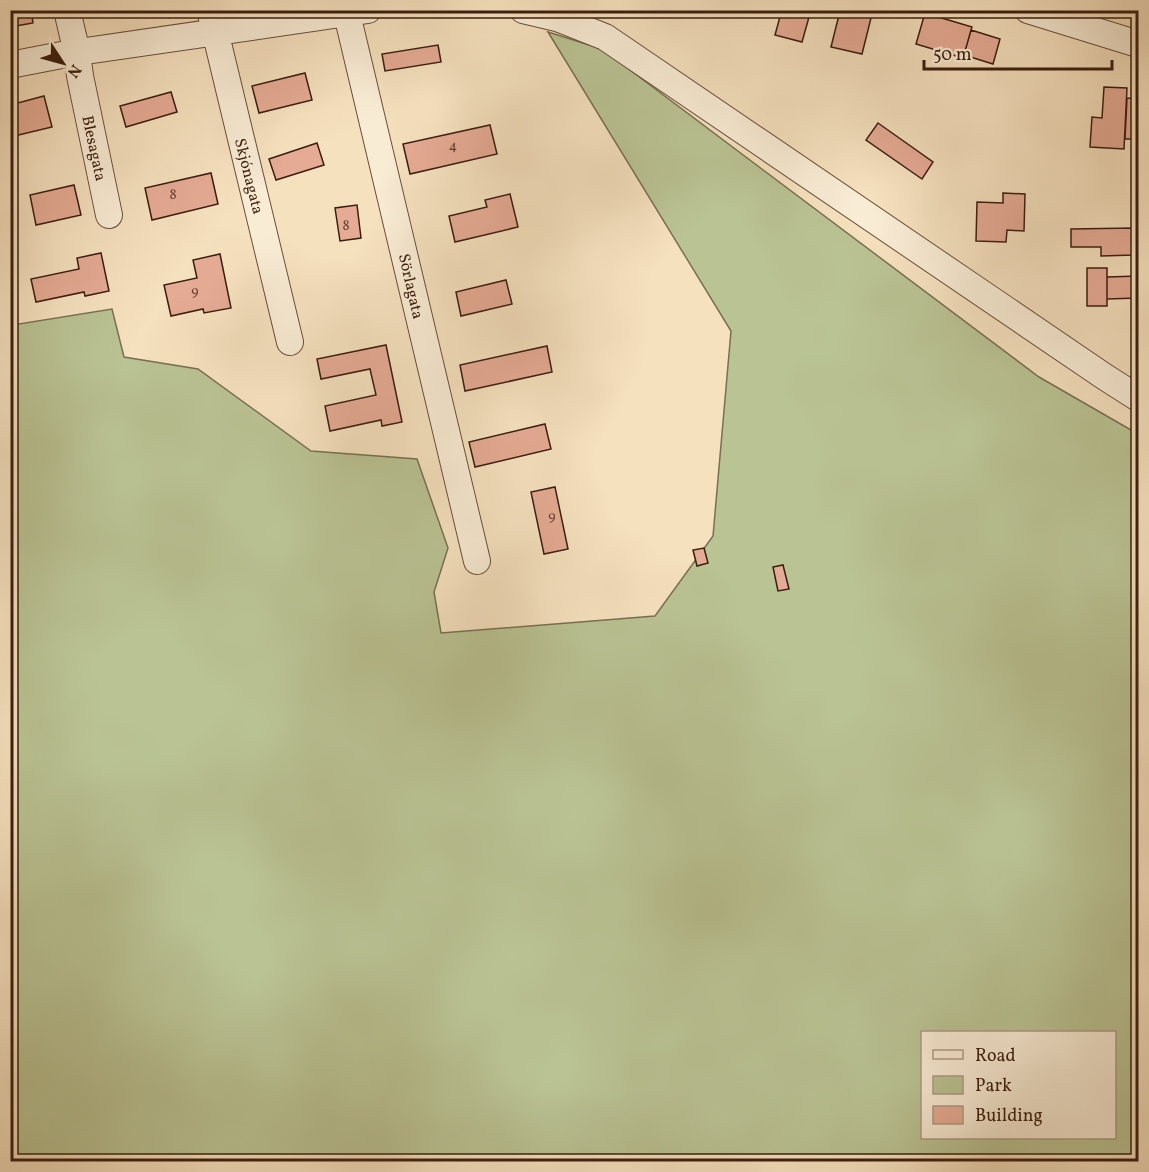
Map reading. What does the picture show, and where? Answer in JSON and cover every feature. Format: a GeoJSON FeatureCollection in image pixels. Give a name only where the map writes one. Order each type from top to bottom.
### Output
{"type":"FeatureCollection","features":[{"type":"Feature","properties":{"kind":"street","name":"Blesagata"},"geometry":{"type":"LineString","coordinates":[[67,10],[109,215]]}},
{"type":"Feature","properties":{"kind":"street"},"geometry":{"type":"LineString","coordinates":[[523,10],[557,18],[605,37],[1138,398]]}},
{"type":"Feature","properties":{"kind":"street"},"geometry":{"type":"LineString","coordinates":[[1028,10],[1138,44]]}},
{"type":"Feature","properties":{"kind":"street"},"geometry":{"type":"LineString","coordinates":[[10,66],[77,53],[212,21],[240,30],[354,12]]}},
{"type":"Feature","properties":{"kind":"street","name":"Sörlagata"},"geometry":{"type":"LineString","coordinates":[[354,12],[477,561]]}},
{"type":"Feature","properties":{"kind":"street","name":"Skjónagata"},"geometry":{"type":"LineString","coordinates":[[212,21],[290,342]]}},
{"type":"Feature","properties":{"kind":"green space"},"geometry":{"type":"Polygon","coordinates":[[[548,32],[602,49],[1039,377],[1138,434],[1138,1161],[11,1161],[10,316],[13,325],[112,309],[124,357],[198,369],[311,451],[417,459],[448,548],[434,592],[441,633],[655,616],[713,536],[731,331],[548,32]]]}},
{"type":"Feature","properties":{"kind":"building"},"geometry":{"type":"Polygon","coordinates":[[[10,10],[31,10],[33,23],[10,27],[10,10]]]}},
{"type":"Feature","properties":{"kind":"building"},"geometry":{"type":"Polygon","coordinates":[[[97,10],[119,10],[98,16],[97,10]]]}},
{"type":"Feature","properties":{"kind":"building"},"geometry":{"type":"Polygon","coordinates":[[[129,10],[152,10],[152,11],[131,16],[129,10]]]}},
{"type":"Feature","properties":{"kind":"building"},"geometry":{"type":"Polygon","coordinates":[[[789,10],[811,10],[802,42],[775,35],[781,13],[788,15],[789,10]]]}},
{"type":"Feature","properties":{"kind":"building"},"geometry":{"type":"Polygon","coordinates":[[[850,10],[873,10],[862,54],[831,47],[839,15],[848,17],[850,10]]]}},
{"type":"Feature","properties":{"kind":"building"},"geometry":{"type":"Polygon","coordinates":[[[925,13],[972,27],[963,58],[916,44],[925,13]]]}},
{"type":"Feature","properties":{"kind":"building"},"geometry":{"type":"Polygon","coordinates":[[[971,30],[1000,39],[993,64],[964,55],[971,30]]]}},
{"type":"Feature","properties":{"kind":"building"},"geometry":{"type":"Polygon","coordinates":[[[438,45],[441,62],[385,71],[382,54],[438,45]]]}},
{"type":"Feature","properties":{"kind":"building"},"geometry":{"type":"Polygon","coordinates":[[[305,73],[312,100],[259,113],[252,86],[305,73]]]}},
{"type":"Feature","properties":{"kind":"building"},"geometry":{"type":"Polygon","coordinates":[[[1104,87],[1127,88],[1124,149],[1090,147],[1092,117],[1102,118],[1104,87]]]}},
{"type":"Feature","properties":{"kind":"building"},"geometry":{"type":"Polygon","coordinates":[[[171,92],[177,112],[126,127],[120,106],[171,92]]]}},
{"type":"Feature","properties":{"kind":"building"},"geometry":{"type":"Polygon","coordinates":[[[44,96],[52,127],[10,137],[10,105],[44,96]]]}},
{"type":"Feature","properties":{"kind":"building"},"geometry":{"type":"Polygon","coordinates":[[[1127,98],[1138,99],[1138,139],[1125,139],[1127,98]]]}},
{"type":"Feature","properties":{"kind":"building"},"geometry":{"type":"Polygon","coordinates":[[[878,123],[933,162],[922,179],[866,140],[878,123]]]}},
{"type":"Feature","properties":{"kind":"building"},"geometry":{"type":"Polygon","coordinates":[[[490,125],[497,154],[410,174],[403,144],[490,125]]]}},
{"type":"Feature","properties":{"kind":"building"},"geometry":{"type":"Polygon","coordinates":[[[317,143],[324,165],[276,180],[269,159],[317,143]]]}},
{"type":"Feature","properties":{"kind":"building"},"geometry":{"type":"Polygon","coordinates":[[[211,173],[218,204],[152,220],[145,188],[211,173]]]}},
{"type":"Feature","properties":{"kind":"building"},"geometry":{"type":"Polygon","coordinates":[[[74,185],[81,215],[36,225],[30,195],[74,185]]]}},
{"type":"Feature","properties":{"kind":"building"},"geometry":{"type":"Polygon","coordinates":[[[1003,193],[1025,194],[1024,231],[1007,230],[1006,242],[976,241],[977,202],[1003,203],[1003,193]]]}},
{"type":"Feature","properties":{"kind":"building"},"geometry":{"type":"Polygon","coordinates":[[[510,194],[518,227],[455,242],[449,216],[487,207],[485,200],[510,194]]]}},
{"type":"Feature","properties":{"kind":"building"},"geometry":{"type":"Polygon","coordinates":[[[357,205],[361,238],[340,241],[335,208],[357,205]]]}},
{"type":"Feature","properties":{"kind":"building"},"geometry":{"type":"Polygon","coordinates":[[[1133,228],[1134,255],[1101,256],[1101,247],[1071,247],[1071,229],[1133,228]]]}},
{"type":"Feature","properties":{"kind":"building"},"geometry":{"type":"Polygon","coordinates":[[[101,253],[109,291],[85,296],[84,292],[36,302],[31,279],[79,269],[77,258],[101,253]]]}},
{"type":"Feature","properties":{"kind":"building"},"geometry":{"type":"Polygon","coordinates":[[[220,254],[231,308],[204,313],[203,309],[171,316],[164,285],[197,278],[193,260],[220,254]]]}},
{"type":"Feature","properties":{"kind":"building"},"geometry":{"type":"Polygon","coordinates":[[[1087,268],[1107,268],[1107,306],[1087,306],[1087,268]]]}},
{"type":"Feature","properties":{"kind":"building"},"geometry":{"type":"Polygon","coordinates":[[[1138,276],[1138,298],[1107,299],[1107,277],[1138,276]]]}},
{"type":"Feature","properties":{"kind":"building"},"geometry":{"type":"Polygon","coordinates":[[[506,280],[512,304],[461,316],[456,292],[506,280]]]}},
{"type":"Feature","properties":{"kind":"building"},"geometry":{"type":"Polygon","coordinates":[[[386,345],[402,422],[382,426],[381,420],[330,431],[325,406],[376,395],[370,369],[321,379],[317,359],[386,345]]]}},
{"type":"Feature","properties":{"kind":"building"},"geometry":{"type":"Polygon","coordinates":[[[547,346],[552,372],[465,391],[460,365],[547,346]]]}},
{"type":"Feature","properties":{"kind":"building"},"geometry":{"type":"Polygon","coordinates":[[[545,424],[551,449],[475,467],[469,442],[545,424]]]}},
{"type":"Feature","properties":{"kind":"building"},"geometry":{"type":"Polygon","coordinates":[[[555,487],[568,549],[544,554],[531,492],[555,487]]]}},
{"type":"Feature","properties":{"kind":"building"},"geometry":{"type":"Polygon","coordinates":[[[704,548],[708,563],[697,566],[693,550],[704,548]]]}},
{"type":"Feature","properties":{"kind":"building"},"geometry":{"type":"Polygon","coordinates":[[[783,565],[789,589],[778,591],[773,567],[783,565]]]}}]}
